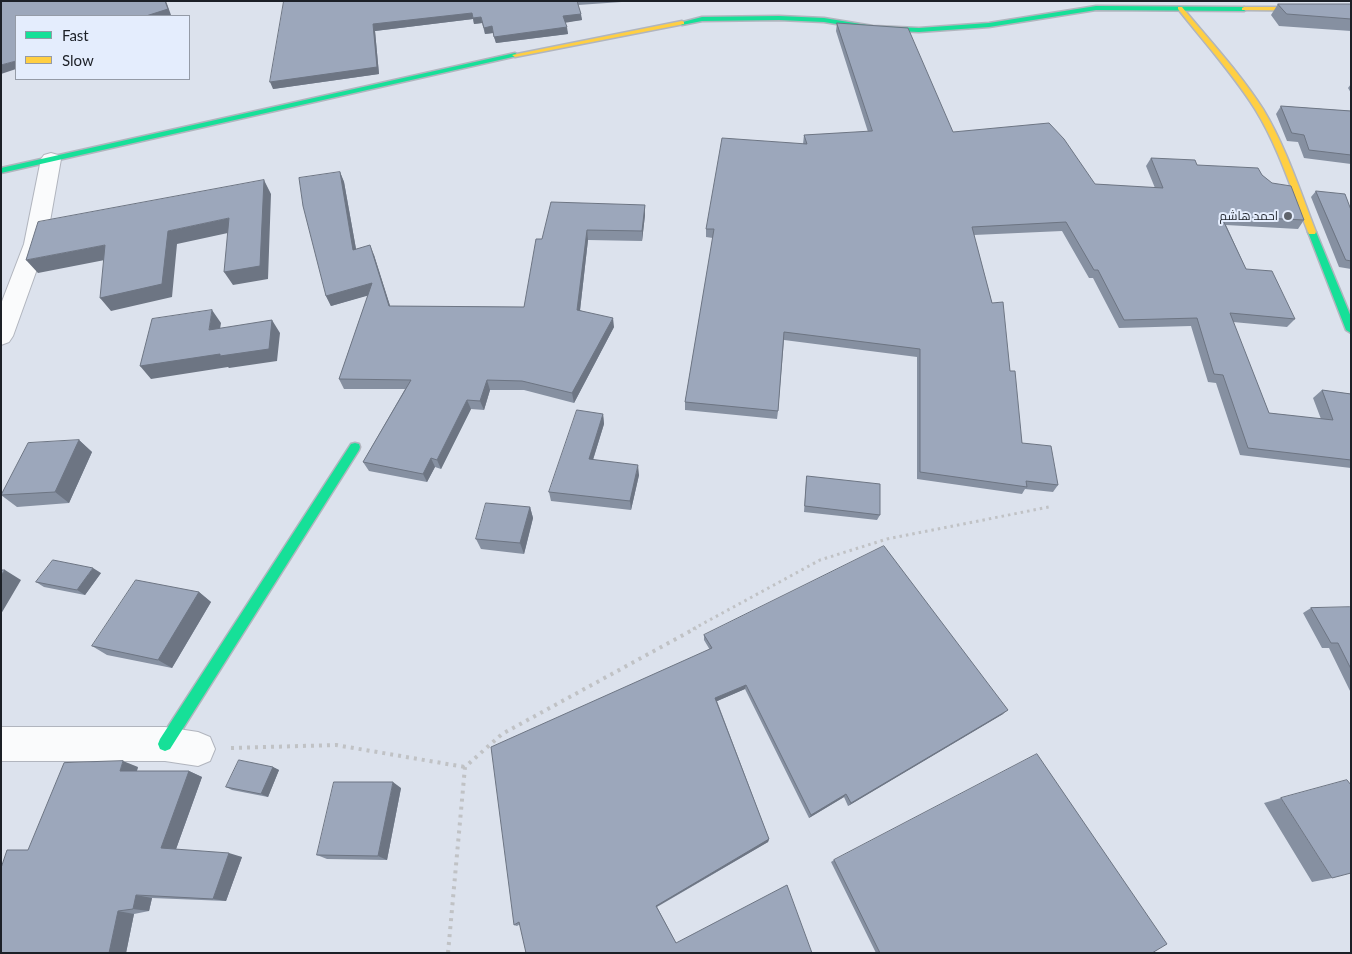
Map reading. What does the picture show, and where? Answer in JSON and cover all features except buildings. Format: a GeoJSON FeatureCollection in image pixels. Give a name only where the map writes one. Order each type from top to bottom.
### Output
{"type":"FeatureCollection","features":[{"type":"Feature","properties":{"kind":"street"},"geometry":{"type":"LineString","coordinates":[[1,170],[140,138],[357,93],[537,50],[695,20],[780,18],[824,20],[873,28],[919,30],[989,25],[1096,8],[1180,8],[1246,5],[1351,9]]}},
{"type":"Feature","properties":{"kind":"street"},"geometry":{"type":"LineString","coordinates":[[1180,8],[1248,93],[1260,112],[1278,147],[1351,330]]}},
{"type":"Feature","properties":{"kind":"street"},"geometry":{"type":"LineString","coordinates":[[1,336],[35,244],[51,159]]}},
{"type":"Feature","properties":{"kind":"street"},"geometry":{"type":"LineString","coordinates":[[165,744],[355,447]]}},
{"type":"Feature","properties":{"kind":"street"},"geometry":{"type":"LineString","coordinates":[[1,744],[165,744],[198,749]]}},
{"type":"Feature","properties":{"kind":"path"},"geometry":{"type":"LineString","coordinates":[[448,953],[465,767],[502,734],[820,560],[887,539],[1048,507]]}},
{"type":"Feature","properties":{"kind":"path"},"geometry":{"type":"LineString","coordinates":[[198,749],[336,745],[465,767]]}},
{"type":"Feature","properties":{"kind":"traffic: fast"},"geometry":{"type":"LineString","coordinates":[[682,23],[702,19],[779,18],[824,20],[873,28],[919,30],[989,25],[1096,8],[1244,9]]}},
{"type":"Feature","properties":{"kind":"traffic: fast"},"geometry":{"type":"LineString","coordinates":[[1,171],[515,55]]}},
{"type":"Feature","properties":{"kind":"traffic: fast"},"geometry":{"type":"LineString","coordinates":[[1312,232],[1351,330]]}},
{"type":"Feature","properties":{"kind":"traffic: fast"},"geometry":{"type":"LineString","coordinates":[[165,744],[355,447]]}},
{"type":"Feature","properties":{"kind":"traffic: slow"},"geometry":{"type":"LineString","coordinates":[[1180,8],[1248,93],[1260,111],[1278,147],[1312,232]]}},
{"type":"Feature","properties":{"kind":"traffic: slow"},"geometry":{"type":"LineString","coordinates":[[1244,9],[1351,9]]}},
{"type":"Feature","properties":{"kind":"traffic: slow"},"geometry":{"type":"LineString","coordinates":[[515,55],[682,23]]}},
{"type":"Feature","properties":{"kind":"place","name":"احمد هاشم"},"geometry":{"type":"Point","coordinates":[1288,216]}}]}
